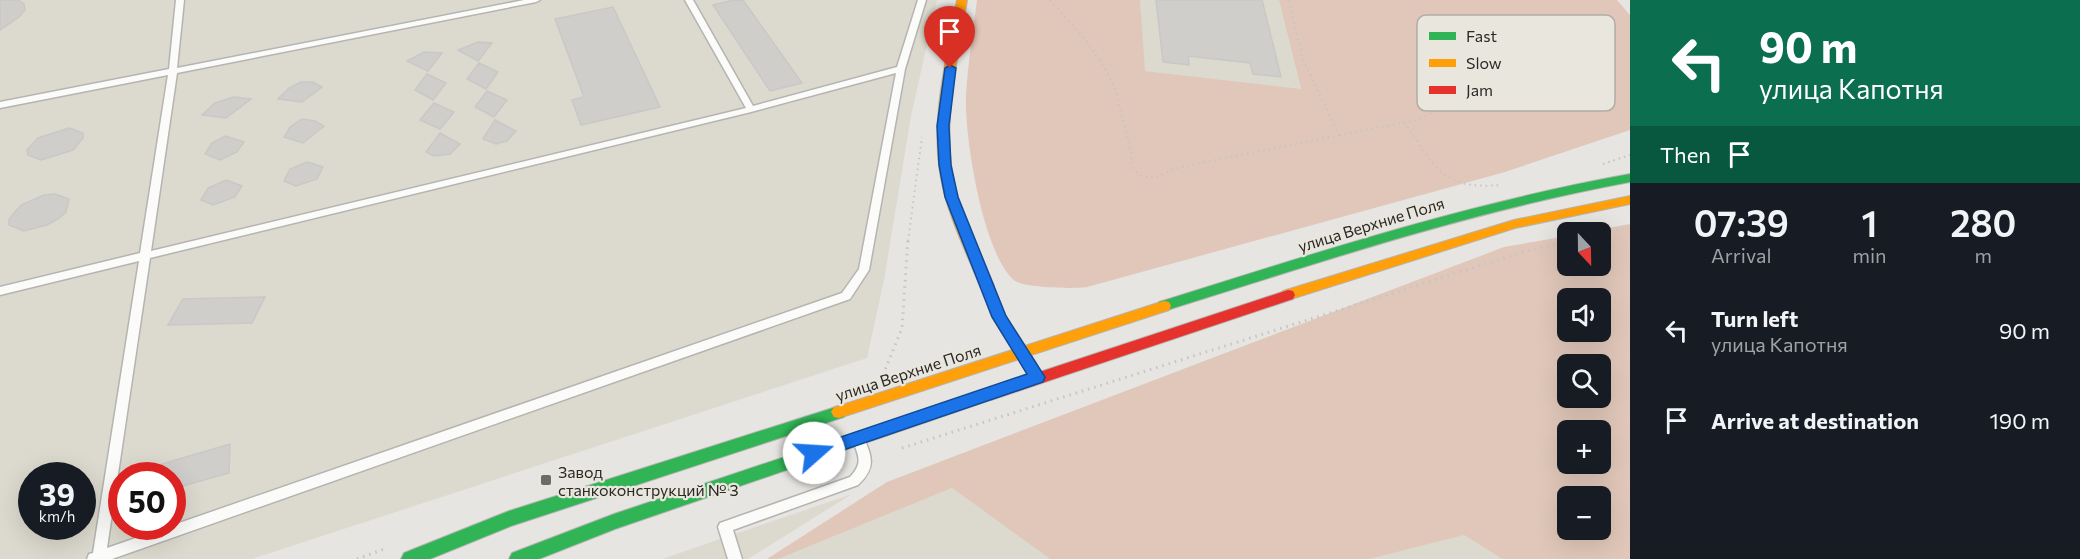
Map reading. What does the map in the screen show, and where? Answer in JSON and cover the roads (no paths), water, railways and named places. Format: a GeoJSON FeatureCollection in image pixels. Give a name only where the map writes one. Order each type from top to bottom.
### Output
{"type":"FeatureCollection","features":[{"type":"Feature","properties":{"kind":"main road"},"geometry":{"type":"LineString","coordinates":[[962,0],[943,126],[945,165],[952,197],[999,317],[1037,377]]}},
{"type":"Feature","properties":{"kind":"main road","name":"улица Верхние Поля"},"geometry":{"type":"LineString","coordinates":[[410,559],[509,519],[1347,247],[1479,208],[1572,187],[1630,178]]}},
{"type":"Feature","properties":{"kind":"main road"},"geometry":{"type":"LineString","coordinates":[[518,559],[614,522],[1037,377],[1461,240],[1565,212],[1630,200]]}},
{"type":"Feature","properties":{"kind":"lane"},"geometry":{"type":"LineString","coordinates":[[180,0],[173,71],[97,558],[846,296],[864,270],[901,69],[922,0]]}},
{"type":"Feature","properties":{"kind":"lane"},"geometry":{"type":"LineString","coordinates":[[0,105],[536,0]]}},
{"type":"Feature","properties":{"kind":"lane"},"geometry":{"type":"LineString","coordinates":[[688,0],[751,109]]}},
{"type":"Feature","properties":{"kind":"lane"},"geometry":{"type":"LineString","coordinates":[[0,291],[751,109],[901,69]]}},
{"type":"Feature","properties":{"kind":"lane"},"geometry":{"type":"LineString","coordinates":[[735,559],[725,527],[854,480],[863,472],[866,460],[858,438]]}},
{"type":"Feature","properties":{"kind":"place","name":"Завод станкоконструкций № 3"},"geometry":{"type":"Point","coordinates":[546,480]}}]}
